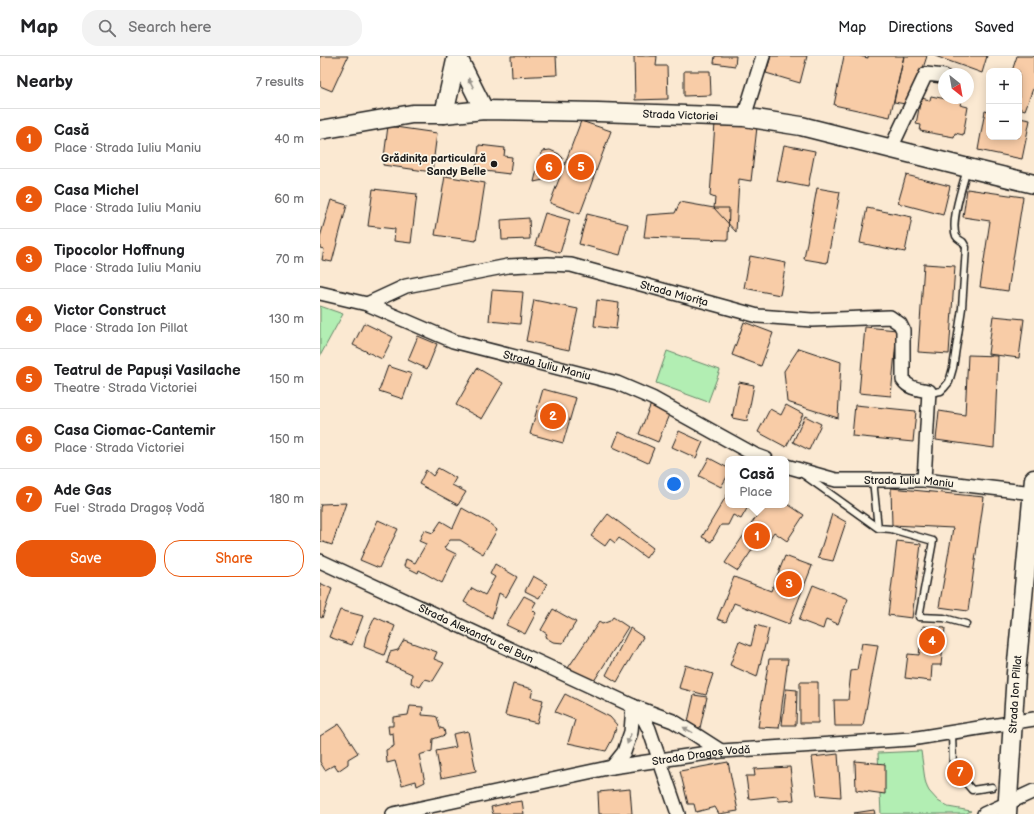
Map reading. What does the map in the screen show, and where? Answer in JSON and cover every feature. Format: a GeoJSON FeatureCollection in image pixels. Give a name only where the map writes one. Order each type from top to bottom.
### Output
{"type":"FeatureCollection","features":[{"type":"Feature","properties":{"kind":"street"},"geometry":{"type":"LineString","coordinates":[[457,56],[484,110]]}},
{"type":"Feature","properties":{"kind":"street"},"geometry":{"type":"LineString","coordinates":[[444,114],[457,56]]}},
{"type":"Feature","properties":{"kind":"street"},"geometry":{"type":"LineString","coordinates":[[744,117],[763,56]]}},
{"type":"Feature","properties":{"kind":"street"},"geometry":{"type":"LineString","coordinates":[[891,148],[926,74],[938,75]]}},
{"type":"Feature","properties":{"kind":"street","name":"Strada Victoriei"},"geometry":{"type":"LineString","coordinates":[[320,130],[412,114],[444,114],[484,110],[744,117],[801,126],[1034,184]]}},
{"type":"Feature","properties":{"kind":"street","name":"Strada Miorița"},"geometry":{"type":"LineString","coordinates":[[367,304],[406,286],[508,266],[548,264],[571,265],[758,316],[812,320],[890,317],[900,324],[903,330],[902,380],[910,388],[929,391]]}},
{"type":"Feature","properties":{"kind":"street","name":"Strada Iuliu Maniu"},"geometry":{"type":"LineString","coordinates":[[320,293],[367,304],[453,341],[617,383],[652,398],[755,456]]}},
{"type":"Feature","properties":{"kind":"street"},"geometry":{"type":"LineString","coordinates":[[924,480],[929,391]]}},
{"type":"Feature","properties":{"kind":"street","name":"Strada Iuliu Maniu"},"geometry":{"type":"LineString","coordinates":[[790,467],[836,480],[924,480],[1033,486]]}},
{"type":"Feature","properties":{"kind":"street","name":"Strada Ion Pillat"},"geometry":{"type":"LineString","coordinates":[[1007,809],[1016,673],[1033,486]]}},
{"type":"Feature","properties":{"kind":"street","name":"Strada Alexandru cel Bun"},"geometry":{"type":"LineString","coordinates":[[320,561],[633,706],[673,721],[721,751]]}},
{"type":"Feature","properties":{"kind":"street"},"geometry":{"type":"LineString","coordinates":[[612,767],[624,752],[631,732],[633,706]]}},
{"type":"Feature","properties":{"kind":"street","name":"Strada Alexandru cel Bun"},"geometry":{"type":"LineString","coordinates":[[633,706],[645,721],[649,730],[678,814]]}},
{"type":"Feature","properties":{"kind":"street","name":"Strada Dragoș Vodă"},"geometry":{"type":"LineString","coordinates":[[393,814],[612,767],[659,760],[721,751],[911,740],[1034,719]]}},
{"type":"Feature","properties":{"kind":"street"},"geometry":{"type":"LineString","coordinates":[[984,814],[1007,809],[1034,791]]}},
{"type":"Feature","properties":{"kind":"lane","name":"Strada Miorița"},"geometry":{"type":"LineString","coordinates":[[929,391],[941,391],[949,382],[953,368],[962,308],[966,248],[964,242],[956,236],[955,223],[957,204],[968,168]]}},
{"type":"Feature","properties":{"kind":"lane"},"geometry":{"type":"LineString","coordinates":[[790,467],[878,528],[890,529],[934,541],[919,617],[944,618],[966,624]]}},
{"type":"Feature","properties":{"kind":"lane"},"geometry":{"type":"LineString","coordinates":[[873,480],[878,528]]}},
{"type":"Feature","properties":{"kind":"lane"},"geometry":{"type":"LineString","coordinates":[[952,733],[953,768],[972,790],[992,787]]}},
{"type":"Feature","properties":{"kind":"green space"},"geometry":{"type":"Polygon","coordinates":[[[320,306],[343,314],[320,356],[320,306]]]}},
{"type":"Feature","properties":{"kind":"green space"},"geometry":{"type":"Polygon","coordinates":[[[667,351],[720,370],[708,402],[656,383],[667,351]]]}},
{"type":"Feature","properties":{"kind":"green space"},"geometry":{"type":"Polygon","coordinates":[[[921,751],[925,780],[929,791],[938,801],[948,807],[971,811],[965,814],[881,814],[878,753],[921,751]]]}},
{"type":"Feature","properties":{"kind":"building"},"geometry":{"type":"Polygon","coordinates":[[[320,56],[348,56],[332,91],[320,86],[320,56]]]}},
{"type":"Feature","properties":{"kind":"building"},"geometry":{"type":"Polygon","coordinates":[[[511,56],[556,56],[557,75],[512,77],[511,56]]]}},
{"type":"Feature","properties":{"kind":"building"},"geometry":{"type":"Polygon","coordinates":[[[634,56],[657,56],[656,66],[667,66],[668,99],[635,100],[634,56]]]}},
{"type":"Feature","properties":{"kind":"building"},"geometry":{"type":"Polygon","coordinates":[[[715,56],[736,56],[735,66],[714,63],[715,56]]]}},
{"type":"Feature","properties":{"kind":"building"},"geometry":{"type":"Polygon","coordinates":[[[771,56],[807,56],[800,83],[766,73],[771,56]]]}},
{"type":"Feature","properties":{"kind":"building"},"geometry":{"type":"Polygon","coordinates":[[[844,56],[859,56],[868,58],[868,56],[904,56],[890,117],[834,105],[844,56]]]}},
{"type":"Feature","properties":{"kind":"building"},"geometry":{"type":"Polygon","coordinates":[[[904,56],[927,56],[911,105],[894,102],[904,56]]]}},
{"type":"Feature","properties":{"kind":"building"},"geometry":{"type":"Polygon","coordinates":[[[935,56],[987,56],[982,73],[974,70],[974,68],[968,68],[935,56]]]}},
{"type":"Feature","properties":{"kind":"building"},"geometry":{"type":"Polygon","coordinates":[[[1017,56],[1034,56],[1034,86],[1025,110],[1022,109],[1022,68],[1013,68],[1017,56]]]}},
{"type":"Feature","properties":{"kind":"building"},"geometry":{"type":"Polygon","coordinates":[[[684,71],[710,71],[711,95],[684,96],[684,71]]]}},
{"type":"Feature","properties":{"kind":"building"},"geometry":{"type":"Polygon","coordinates":[[[931,96],[938,97],[938,104],[960,104],[968,107],[963,135],[955,133],[954,137],[920,131],[921,125],[916,124],[921,98],[930,100],[931,96]]]}},
{"type":"Feature","properties":{"kind":"building"},"geometry":{"type":"Polygon","coordinates":[[[985,111],[986,140],[1022,140],[1022,119],[1030,120],[1022,159],[978,150],[985,111]]]}},
{"type":"Feature","properties":{"kind":"building"},"geometry":{"type":"Polygon","coordinates":[[[581,121],[611,131],[580,214],[550,203],[581,121]]]}},
{"type":"Feature","properties":{"kind":"building"},"geometry":{"type":"Polygon","coordinates":[[[715,123],[757,127],[751,181],[739,179],[736,232],[714,208],[715,198],[710,196],[715,123]]]}},
{"type":"Feature","properties":{"kind":"building"},"geometry":{"type":"Polygon","coordinates":[[[388,126],[437,133],[432,172],[383,165],[388,126]]]}},
{"type":"Feature","properties":{"kind":"building","name":"Grădinița particulară Sandy Belle"},"geometry":{"type":"Polygon","coordinates":[[[479,145],[505,148],[504,156],[512,157],[510,174],[476,170],[479,145]]]}},
{"type":"Feature","properties":{"kind":"building"},"geometry":{"type":"Polygon","coordinates":[[[784,145],[815,151],[808,187],[777,181],[784,145]]]}},
{"type":"Feature","properties":{"kind":"building"},"geometry":{"type":"Polygon","coordinates":[[[550,150],[559,154],[563,158],[557,177],[534,182],[540,157],[543,151],[550,150]]]}},
{"type":"Feature","properties":{"kind":"building"},"geometry":{"type":"Polygon","coordinates":[[[906,175],[950,186],[943,215],[898,203],[906,175]]]}},
{"type":"Feature","properties":{"kind":"building"},"geometry":{"type":"Polygon","coordinates":[[[445,176],[485,183],[476,241],[435,235],[445,176]]]}},
{"type":"Feature","properties":{"kind":"building"},"geometry":{"type":"Polygon","coordinates":[[[817,188],[840,192],[827,263],[804,259],[817,188]]]}},
{"type":"Feature","properties":{"kind":"building"},"geometry":{"type":"Polygon","coordinates":[[[373,189],[417,194],[411,243],[394,241],[395,229],[368,226],[373,189]]]}},
{"type":"Feature","properties":{"kind":"building"},"geometry":{"type":"Polygon","coordinates":[[[967,189],[1023,197],[1008,291],[980,287],[990,221],[963,217],[967,189]]]}},
{"type":"Feature","properties":{"kind":"building"},"geometry":{"type":"Polygon","coordinates":[[[331,200],[347,205],[332,262],[322,260],[324,249],[320,248],[320,237],[331,200]]]}},
{"type":"Feature","properties":{"kind":"building"},"geometry":{"type":"Polygon","coordinates":[[[680,202],[714,208],[729,208],[728,240],[644,237],[647,215],[675,213],[680,202]]]}},
{"type":"Feature","properties":{"kind":"building"},"geometry":{"type":"Polygon","coordinates":[[[867,208],[912,217],[905,252],[860,243],[867,208]]]}},
{"type":"Feature","properties":{"kind":"building"},"geometry":{"type":"Polygon","coordinates":[[[545,213],[570,220],[560,253],[535,245],[545,213]]]}},
{"type":"Feature","properties":{"kind":"building"},"geometry":{"type":"Polygon","coordinates":[[[587,214],[628,224],[620,255],[579,244],[587,214]]]}},
{"type":"Feature","properties":{"kind":"building"},"geometry":{"type":"Polygon","coordinates":[[[529,218],[530,239],[502,240],[501,220],[529,218]]]}},
{"type":"Feature","properties":{"kind":"building"},"geometry":{"type":"Polygon","coordinates":[[[750,256],[786,263],[780,295],[744,288],[750,256]]]}},
{"type":"Feature","properties":{"kind":"building"},"geometry":{"type":"Polygon","coordinates":[[[924,264],[955,266],[949,354],[918,352],[924,264]]]}},
{"type":"Feature","properties":{"kind":"building"},"geometry":{"type":"Polygon","coordinates":[[[492,290],[523,292],[520,324],[489,321],[492,290]]]}},
{"type":"Feature","properties":{"kind":"building"},"geometry":{"type":"Polygon","coordinates":[[[534,300],[578,309],[569,350],[526,341],[534,300]]]}},
{"type":"Feature","properties":{"kind":"building"},"geometry":{"type":"Polygon","coordinates":[[[597,300],[619,303],[616,329],[594,326],[597,300]]]}},
{"type":"Feature","properties":{"kind":"building"},"geometry":{"type":"Polygon","coordinates":[[[993,316],[1024,319],[1019,358],[988,354],[993,316]]]}},
{"type":"Feature","properties":{"kind":"building"},"geometry":{"type":"Polygon","coordinates":[[[744,322],[773,333],[761,366],[732,355],[744,322]]]}},
{"type":"Feature","properties":{"kind":"building"},"geometry":{"type":"Polygon","coordinates":[[[364,323],[393,337],[382,359],[353,345],[364,323]]]}},
{"type":"Feature","properties":{"kind":"building"},"geometry":{"type":"Polygon","coordinates":[[[865,327],[897,330],[891,396],[859,393],[865,327]]]}},
{"type":"Feature","properties":{"kind":"building"},"geometry":{"type":"Polygon","coordinates":[[[418,336],[437,344],[427,369],[408,360],[418,336]]]}},
{"type":"Feature","properties":{"kind":"building"},"geometry":{"type":"Polygon","coordinates":[[[799,348],[841,362],[838,418],[787,402],[784,371],[799,348]]]}},
{"type":"Feature","properties":{"kind":"building"},"geometry":{"type":"Polygon","coordinates":[[[968,355],[998,356],[994,448],[936,440],[939,411],[965,415],[968,355]]]}},
{"type":"Feature","properties":{"kind":"building"},"geometry":{"type":"Polygon","coordinates":[[[388,366],[412,374],[403,399],[379,391],[388,366]]]}},
{"type":"Feature","properties":{"kind":"building"},"geometry":{"type":"Polygon","coordinates":[[[477,368],[503,383],[482,419],[456,405],[477,368]]]}},
{"type":"Feature","properties":{"kind":"building"},"geometry":{"type":"Polygon","coordinates":[[[739,382],[754,385],[747,421],[732,418],[739,382]]]}},
{"type":"Feature","properties":{"kind":"building"},"geometry":{"type":"Polygon","coordinates":[[[543,389],[576,398],[563,443],[530,434],[543,389]]]}},
{"type":"Feature","properties":{"kind":"building"},"geometry":{"type":"Polygon","coordinates":[[[651,404],[670,412],[658,442],[639,434],[651,404]]]}},
{"type":"Feature","properties":{"kind":"building"},"geometry":{"type":"Polygon","coordinates":[[[786,405],[803,414],[786,447],[758,432],[770,409],[781,415],[786,405]]]}},
{"type":"Feature","properties":{"kind":"building"},"geometry":{"type":"Polygon","coordinates":[[[855,405],[916,411],[913,442],[852,436],[855,405]]]}},
{"type":"Feature","properties":{"kind":"building"},"geometry":{"type":"Polygon","coordinates":[[[805,416],[821,424],[809,450],[793,442],[805,416]]]}},
{"type":"Feature","properties":{"kind":"building"},"geometry":{"type":"Polygon","coordinates":[[[679,431],[703,442],[696,458],[672,447],[679,431]]]}},
{"type":"Feature","properties":{"kind":"building"},"geometry":{"type":"Polygon","coordinates":[[[619,432],[654,448],[648,463],[613,447],[619,432]]]}},
{"type":"Feature","properties":{"kind":"building"},"geometry":{"type":"Polygon","coordinates":[[[709,458],[725,466],[725,480],[721,487],[699,476],[709,458]]]}},
{"type":"Feature","properties":{"kind":"building"},"geometry":{"type":"Polygon","coordinates":[[[438,468],[456,478],[452,485],[466,492],[458,505],[419,484],[426,470],[433,476],[438,468]]]}},
{"type":"Feature","properties":{"kind":"building"},"geometry":{"type":"Polygon","coordinates":[[[891,488],[984,497],[968,611],[939,607],[953,528],[892,525],[891,488]]]}},
{"type":"Feature","properties":{"kind":"building"},"geometry":{"type":"Polygon","coordinates":[[[725,498],[725,508],[747,508],[741,519],[733,515],[728,525],[721,525],[711,542],[702,537],[725,498]]]}},
{"type":"Feature","properties":{"kind":"building"},"geometry":{"type":"Polygon","coordinates":[[[346,503],[332,545],[320,541],[321,504],[346,503]]]}},
{"type":"Feature","properties":{"kind":"building"},"geometry":{"type":"Polygon","coordinates":[[[789,505],[804,515],[787,541],[774,532],[763,549],[756,544],[738,571],[725,563],[762,508],[789,508],[789,505]]]}},
{"type":"Feature","properties":{"kind":"building"},"geometry":{"type":"Polygon","coordinates":[[[462,508],[489,523],[497,530],[483,554],[460,540],[450,540],[444,548],[456,554],[442,583],[419,570],[418,573],[404,566],[406,559],[415,563],[426,544],[419,541],[424,530],[433,533],[441,521],[453,528],[462,508]]]}},
{"type":"Feature","properties":{"kind":"building"},"geometry":{"type":"Polygon","coordinates":[[[608,514],[653,548],[646,558],[619,538],[615,543],[610,539],[605,546],[591,536],[608,514]]]}},
{"type":"Feature","properties":{"kind":"building"},"geometry":{"type":"Polygon","coordinates":[[[832,514],[846,522],[833,561],[818,558],[832,514]]]}},
{"type":"Feature","properties":{"kind":"building"},"geometry":{"type":"Polygon","coordinates":[[[378,520],[398,529],[379,568],[360,560],[378,520]]]}},
{"type":"Feature","properties":{"kind":"building"},"geometry":{"type":"Polygon","coordinates":[[[897,541],[921,544],[912,618],[888,615],[897,541]]]}},
{"type":"Feature","properties":{"kind":"building"},"geometry":{"type":"Polygon","coordinates":[[[785,556],[812,566],[789,624],[734,603],[726,622],[717,619],[734,577],[771,591],[785,556]]]}},
{"type":"Feature","properties":{"kind":"building"},"geometry":{"type":"Polygon","coordinates":[[[495,564],[517,577],[506,597],[499,593],[492,618],[464,602],[472,588],[485,595],[495,577],[490,574],[495,564]]]}},
{"type":"Feature","properties":{"kind":"building"},"geometry":{"type":"Polygon","coordinates":[[[533,576],[547,584],[539,598],[525,591],[533,576]]]}},
{"type":"Feature","properties":{"kind":"building"},"geometry":{"type":"Polygon","coordinates":[[[320,583],[332,589],[322,618],[320,617],[320,583]]]}},
{"type":"Feature","properties":{"kind":"building"},"geometry":{"type":"Polygon","coordinates":[[[813,585],[848,599],[838,624],[826,619],[823,629],[799,620],[813,585]]]}},
{"type":"Feature","properties":{"kind":"building"},"geometry":{"type":"Polygon","coordinates":[[[524,596],[536,602],[532,609],[536,613],[525,634],[506,625],[524,596]]]}},
{"type":"Feature","properties":{"kind":"building"},"geometry":{"type":"Polygon","coordinates":[[[553,609],[576,622],[563,643],[553,642],[545,637],[547,634],[541,630],[553,609]]]}},
{"type":"Feature","properties":{"kind":"building"},"geometry":{"type":"Polygon","coordinates":[[[340,610],[363,616],[352,645],[329,637],[340,610]]]}},
{"type":"Feature","properties":{"kind":"building"},"geometry":{"type":"Polygon","coordinates":[[[375,617],[395,626],[384,655],[364,647],[366,636],[375,617]]]}},
{"type":"Feature","properties":{"kind":"building"},"geometry":{"type":"Polygon","coordinates":[[[613,617],[628,627],[594,681],[568,668],[599,622],[602,624],[610,621],[613,617]]]}},
{"type":"Feature","properties":{"kind":"building"},"geometry":{"type":"Polygon","coordinates":[[[756,625],[769,629],[757,677],[730,665],[739,641],[751,646],[756,625]]]}},
{"type":"Feature","properties":{"kind":"building"},"geometry":{"type":"Polygon","coordinates":[[[923,626],[945,628],[941,665],[932,665],[931,681],[905,678],[908,654],[919,655],[923,626]]]}},
{"type":"Feature","properties":{"kind":"building"},"geometry":{"type":"Polygon","coordinates":[[[630,628],[643,637],[617,682],[606,675],[630,628]]]}},
{"type":"Feature","properties":{"kind":"building"},"geometry":{"type":"Polygon","coordinates":[[[404,640],[437,652],[434,659],[444,663],[433,681],[425,679],[420,687],[411,683],[412,674],[387,663],[390,652],[398,650],[404,640]]]}},
{"type":"Feature","properties":{"kind":"building"},"geometry":{"type":"Polygon","coordinates":[[[862,643],[878,645],[863,726],[835,726],[834,700],[848,700],[851,671],[857,670],[862,643]]]}},
{"type":"Feature","properties":{"kind":"building"},"geometry":{"type":"Polygon","coordinates":[[[769,659],[788,659],[779,728],[758,727],[769,659]]]}},
{"type":"Feature","properties":{"kind":"building"},"geometry":{"type":"Polygon","coordinates":[[[685,665],[713,674],[706,695],[679,688],[685,665]]]}},
{"type":"Feature","properties":{"kind":"building"},"geometry":{"type":"Polygon","coordinates":[[[800,682],[818,682],[818,723],[800,723],[800,682]]]}},
{"type":"Feature","properties":{"kind":"building"},"geometry":{"type":"Polygon","coordinates":[[[513,684],[533,689],[531,697],[543,700],[537,723],[505,715],[513,684]]]}},
{"type":"Feature","properties":{"kind":"building"},"geometry":{"type":"Polygon","coordinates":[[[786,689],[797,690],[796,725],[782,725],[786,689]]]}},
{"type":"Feature","properties":{"kind":"building"},"geometry":{"type":"Polygon","coordinates":[[[565,694],[610,717],[617,725],[613,738],[606,751],[568,743],[575,720],[555,712],[565,694]]]}},
{"type":"Feature","properties":{"kind":"building"},"geometry":{"type":"Polygon","coordinates":[[[694,695],[707,697],[700,728],[687,726],[694,695]]]}},
{"type":"Feature","properties":{"kind":"building"},"geometry":{"type":"Polygon","coordinates":[[[410,706],[423,707],[422,715],[437,717],[440,728],[444,729],[445,735],[433,739],[432,751],[419,755],[425,782],[417,786],[416,781],[402,785],[395,761],[387,763],[386,750],[394,746],[393,733],[389,734],[388,726],[393,726],[393,717],[408,715],[410,706]]]}},
{"type":"Feature","properties":{"kind":"building"},"geometry":{"type":"Polygon","coordinates":[[[339,724],[358,753],[348,759],[348,764],[338,771],[334,765],[325,770],[320,762],[320,736],[339,724]]]}},
{"type":"Feature","properties":{"kind":"building"},"geometry":{"type":"Polygon","coordinates":[[[468,731],[476,771],[441,778],[436,751],[456,747],[453,734],[468,731]]]}},
{"type":"Feature","properties":{"kind":"building"},"geometry":{"type":"Polygon","coordinates":[[[838,754],[841,797],[817,795],[812,757],[838,754]]]}},
{"type":"Feature","properties":{"kind":"building"},"geometry":{"type":"Polygon","coordinates":[[[855,761],[885,764],[885,794],[856,790],[855,761]]]}},
{"type":"Feature","properties":{"kind":"building"},"geometry":{"type":"Polygon","coordinates":[[[728,762],[738,811],[719,814],[715,807],[696,812],[694,804],[688,804],[680,771],[728,762]]]}},
{"type":"Feature","properties":{"kind":"building"},"geometry":{"type":"Polygon","coordinates":[[[790,767],[794,800],[779,801],[777,796],[749,799],[746,776],[755,776],[754,769],[790,767]]]}},
{"type":"Feature","properties":{"kind":"building"},"geometry":{"type":"Polygon","coordinates":[[[630,789],[632,814],[599,814],[598,792],[630,789]]]}},
{"type":"Feature","properties":{"kind":"building"},"geometry":{"type":"Polygon","coordinates":[[[522,801],[524,814],[493,814],[491,807],[522,801]]]}},
{"type":"Feature","properties":{"kind":"building"},"geometry":{"type":"Polygon","coordinates":[[[874,810],[875,814],[854,813],[874,810]]]}},
{"type":"Feature","properties":{"kind":"place","name":"Grădinița particulară Sandy Belle"},"geometry":{"type":"Point","coordinates":[494,164]}},
{"type":"Feature","properties":{"kind":"place","name":"Casa Ciomac-Cantemir"},"geometry":{"type":"Point","coordinates":[549,167]}},
{"type":"Feature","properties":{"kind":"place","name":"Teatrul de Papuși Vasilache"},"geometry":{"type":"Point","coordinates":[581,167]}},
{"type":"Feature","properties":{"kind":"place","name":"Casa Michel"},"geometry":{"type":"Point","coordinates":[553,416]}},
{"type":"Feature","properties":{"kind":"place","name":"Casă"},"geometry":{"type":"Point","coordinates":[757,536]}},
{"type":"Feature","properties":{"kind":"place","name":"Tipocolor Hoffnung"},"geometry":{"type":"Point","coordinates":[789,584]}},
{"type":"Feature","properties":{"kind":"place","name":"Victor Construct"},"geometry":{"type":"Point","coordinates":[932,641]}},
{"type":"Feature","properties":{"kind":"place","name":"Ade Gas"},"geometry":{"type":"Point","coordinates":[960,773]}}]}
